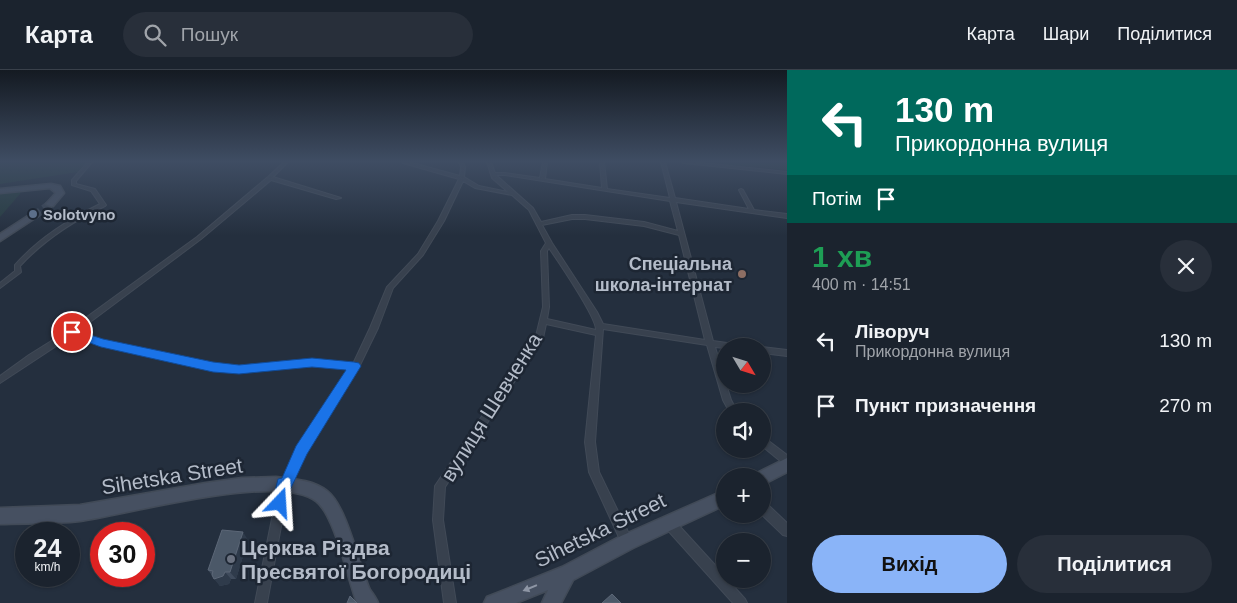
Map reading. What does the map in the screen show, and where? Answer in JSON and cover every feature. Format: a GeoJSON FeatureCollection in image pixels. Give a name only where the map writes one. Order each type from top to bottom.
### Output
{"type":"FeatureCollection","features":[{"type":"Feature","properties":{"kind":"street"},"geometry":{"type":"LineString","coordinates":[[0,286],[18,272],[17,266],[23,260],[64,224],[103,205],[93,190],[81,187]]}},
{"type":"Feature","properties":{"kind":"street"},"geometry":{"type":"LineString","coordinates":[[0,380],[72,332],[199,238],[259,187]]}},
{"type":"Feature","properties":{"kind":"street"},"geometry":{"type":"LineString","coordinates":[[300,187],[338,198]]}},
{"type":"Feature","properties":{"kind":"street"},"geometry":{"type":"LineString","coordinates":[[261,603],[285,484],[301,451],[354,366],[374,328],[390,287],[420,254],[442,221],[459,187]]}},
{"type":"Feature","properties":{"kind":"street"},"geometry":{"type":"LineString","coordinates":[[457,191],[477,187],[513,194]]}},
{"type":"Feature","properties":{"kind":"street"},"geometry":{"type":"LineString","coordinates":[[505,187],[531,209],[549,242],[593,312],[599,329],[590,442],[594,472],[627,542]]}},
{"type":"Feature","properties":{"kind":"street"},"geometry":{"type":"LineString","coordinates":[[585,187],[787,216]]}},
{"type":"Feature","properties":{"kind":"street"},"geometry":{"type":"LineString","coordinates":[[670,187],[710,344],[729,403]]}},
{"type":"Feature","properties":{"kind":"street"},"geometry":{"type":"LineString","coordinates":[[0,191],[24,188],[45,189],[52,193],[53,196],[47,204]]}},
{"type":"Feature","properties":{"kind":"street"},"geometry":{"type":"LineString","coordinates":[[741,190],[752,212]]}},
{"type":"Feature","properties":{"kind":"street"},"geometry":{"type":"LineString","coordinates":[[0,237],[30,216]]}},
{"type":"Feature","properties":{"kind":"street"},"geometry":{"type":"LineString","coordinates":[[539,224],[572,216],[644,224],[682,234]]}},
{"type":"Feature","properties":{"kind":"street","name":"вулиця Шевченка"},"geometry":{"type":"LineString","coordinates":[[450,603],[438,520],[440,486],[540,336],[546,307],[544,251],[549,242]]}},
{"type":"Feature","properties":{"kind":"street"},"geometry":{"type":"LineString","coordinates":[[544,321],[716,345]]}},
{"type":"Feature","properties":{"kind":"street"},"geometry":{"type":"LineString","coordinates":[[72,332],[101,343],[213,367],[239,369],[312,362],[354,366]]}},
{"type":"Feature","properties":{"kind":"street"},"geometry":{"type":"LineString","coordinates":[[771,351],[787,353]]}},
{"type":"Feature","properties":{"kind":"street"},"geometry":{"type":"LineString","coordinates":[[771,448],[787,461]]}},
{"type":"Feature","properties":{"kind":"street"},"geometry":{"type":"LineString","coordinates":[[771,473],[787,465]]}},
{"type":"Feature","properties":{"kind":"street","name":"Sihetska Street"},"geometry":{"type":"LineString","coordinates":[[0,516],[81,513],[198,492],[248,486],[285,484],[311,489],[322,496],[333,511],[364,597],[369,603]]}},
{"type":"Feature","properties":{"kind":"street","name":"Sihetska Street"},"geometry":{"type":"LineString","coordinates":[[493,603],[567,574],[627,542],[716,501]]}},
{"type":"Feature","properties":{"kind":"street"},"geometry":{"type":"LineString","coordinates":[[771,516],[787,531]]}},
{"type":"Feature","properties":{"kind":"street"},"geometry":{"type":"LineString","coordinates":[[668,522],[741,603]]}},
{"type":"Feature","properties":{"kind":"street"},"geometry":{"type":"LineString","coordinates":[[551,603],[567,574]]}},
{"type":"Feature","properties":{"kind":"green space"},"geometry":{"type":"Polygon","coordinates":[[[21,191],[20,194],[0,217],[0,193],[21,191]]]}},
{"type":"Feature","properties":{"kind":"building"},"geometry":{"type":"Polygon","coordinates":[[[222,530],[243,532],[230,572],[225,572],[223,576],[214,579],[213,571],[208,570],[222,530]]]}},
{"type":"Feature","properties":{"kind":"building"},"geometry":{"type":"Polygon","coordinates":[[[612,594],[621,603],[602,603],[612,594]]]}},
{"type":"Feature","properties":{"kind":"building"},"geometry":{"type":"Polygon","coordinates":[[[350,596],[357,603],[347,603],[350,596]]]}},
{"type":"Feature","properties":{"kind":"tunnel"},"geometry":{"type":"LineString","coordinates":[[34,216],[50,204]]}},
{"type":"Feature","properties":{"kind":"place","name":"Solotvyno"},"geometry":{"type":"Point","coordinates":[33,214]}},
{"type":"Feature","properties":{"kind":"place","name":"Спеціальна школа-інтернат"},"geometry":{"type":"Point","coordinates":[742,274]}},
{"type":"Feature","properties":{"kind":"place","name":"Церква Різдва Пресвятої Богородиці"},"geometry":{"type":"Point","coordinates":[231,559]}},
{"type":"Feature","properties":{"kind":"route"},"geometry":{"type":"LineString","coordinates":[[72,332],[101,343],[213,367],[239,369],[312,362],[354,366],[301,451],[287,484],[284,484],[280,503]]}}]}
